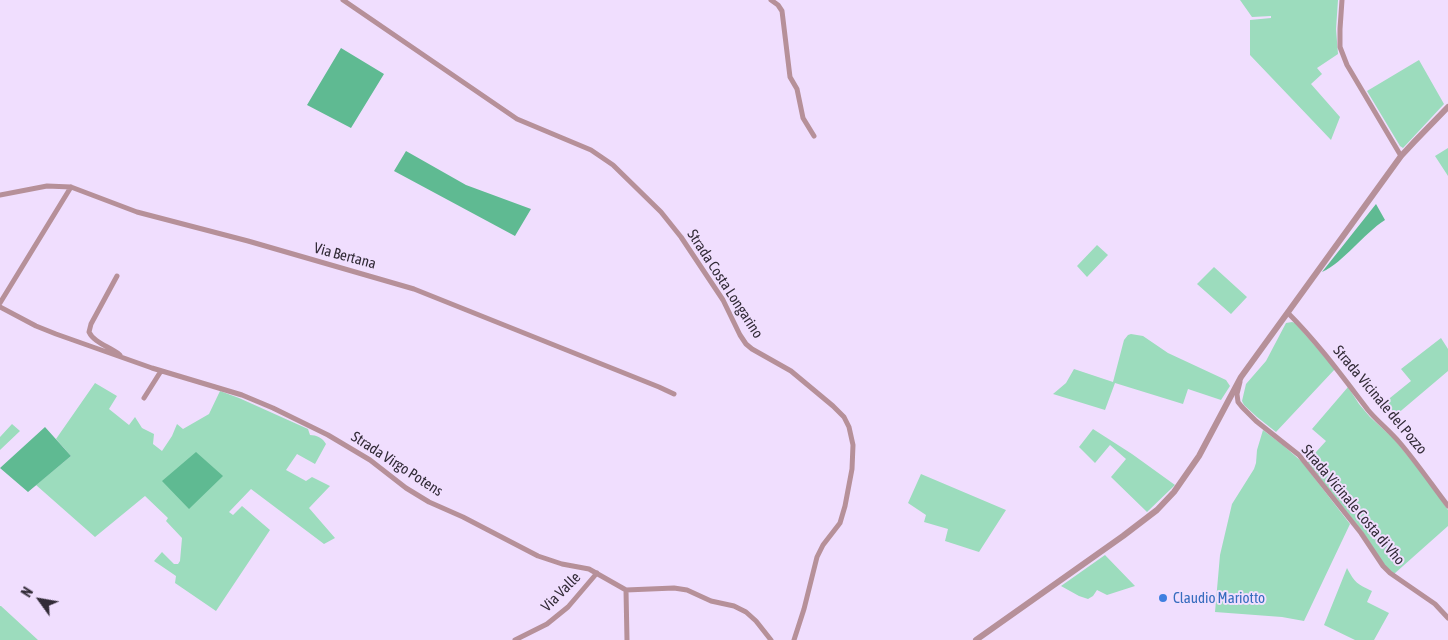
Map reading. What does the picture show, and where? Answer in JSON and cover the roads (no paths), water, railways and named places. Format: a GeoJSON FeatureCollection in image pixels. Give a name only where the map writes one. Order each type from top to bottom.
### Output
{"type":"FeatureCollection","features":[{"type":"Feature","properties":{"kind":"street","name":"Strada Costa Longarino"},"geometry":{"type":"LineString","coordinates":[[343,0],[517,119],[591,150],[613,165],[661,212],[681,237],[723,300],[746,344],[791,371],[844,417],[849,427],[853,445],[852,469],[845,506],[840,523],[823,545],[817,557],[794,640]]}},
{"type":"Feature","properties":{"kind":"street"},"geometry":{"type":"LineString","coordinates":[[770,0],[778,5],[782,11],[790,77],[799,93],[803,118],[814,136]]}},
{"type":"Feature","properties":{"kind":"street"},"geometry":{"type":"LineString","coordinates":[[1342,0],[1340,47],[1346,65],[1401,156]]}},
{"type":"Feature","properties":{"kind":"street"},"geometry":{"type":"LineString","coordinates":[[976,640],[1157,510],[1174,492],[1199,456],[1241,377],[1401,156],[1448,107]]}},
{"type":"Feature","properties":{"kind":"street","name":"Via Bertana"},"geometry":{"type":"LineString","coordinates":[[0,195],[47,186],[71,187],[137,212],[248,240],[314,261],[387,280],[414,289],[674,394]]}},
{"type":"Feature","properties":{"kind":"street"},"geometry":{"type":"LineString","coordinates":[[0,305],[71,187]]}},
{"type":"Feature","properties":{"kind":"street"},"geometry":{"type":"LineString","coordinates":[[117,276],[91,324],[89,332],[94,338],[122,357]]}},
{"type":"Feature","properties":{"kind":"street","name":"Strada Virgo Potens"},"geometry":{"type":"LineString","coordinates":[[0,305],[47,331],[242,395],[273,408],[328,435],[370,460],[406,488],[429,502],[538,556],[562,564],[589,569],[626,590],[687,590],[711,601],[734,606],[746,612],[756,621],[771,640]]}},
{"type":"Feature","properties":{"kind":"street","name":"Strada Vicinale del Pozzo"},"geometry":{"type":"LineString","coordinates":[[1288,313],[1327,356],[1369,411],[1398,441],[1448,506]]}},
{"type":"Feature","properties":{"kind":"street"},"geometry":{"type":"LineString","coordinates":[[144,398],[162,370]]}},
{"type":"Feature","properties":{"kind":"street","name":"Strada Vicinale Costa di Vho"},"geometry":{"type":"LineString","coordinates":[[1241,377],[1237,394],[1238,402],[1242,407],[1256,422],[1299,456],[1361,533],[1383,566],[1390,573],[1435,604],[1448,618]]}},
{"type":"Feature","properties":{"kind":"street","name":"Via Valle"},"geometry":{"type":"LineString","coordinates":[[515,640],[547,624],[568,607],[596,573]]}},
{"type":"Feature","properties":{"kind":"street"},"geometry":{"type":"LineString","coordinates":[[626,590],[627,640]]}},
{"type":"Feature","properties":{"kind":"place","name":"Claudio Mariotto"},"geometry":{"type":"Point","coordinates":[1163,598]}}]}
